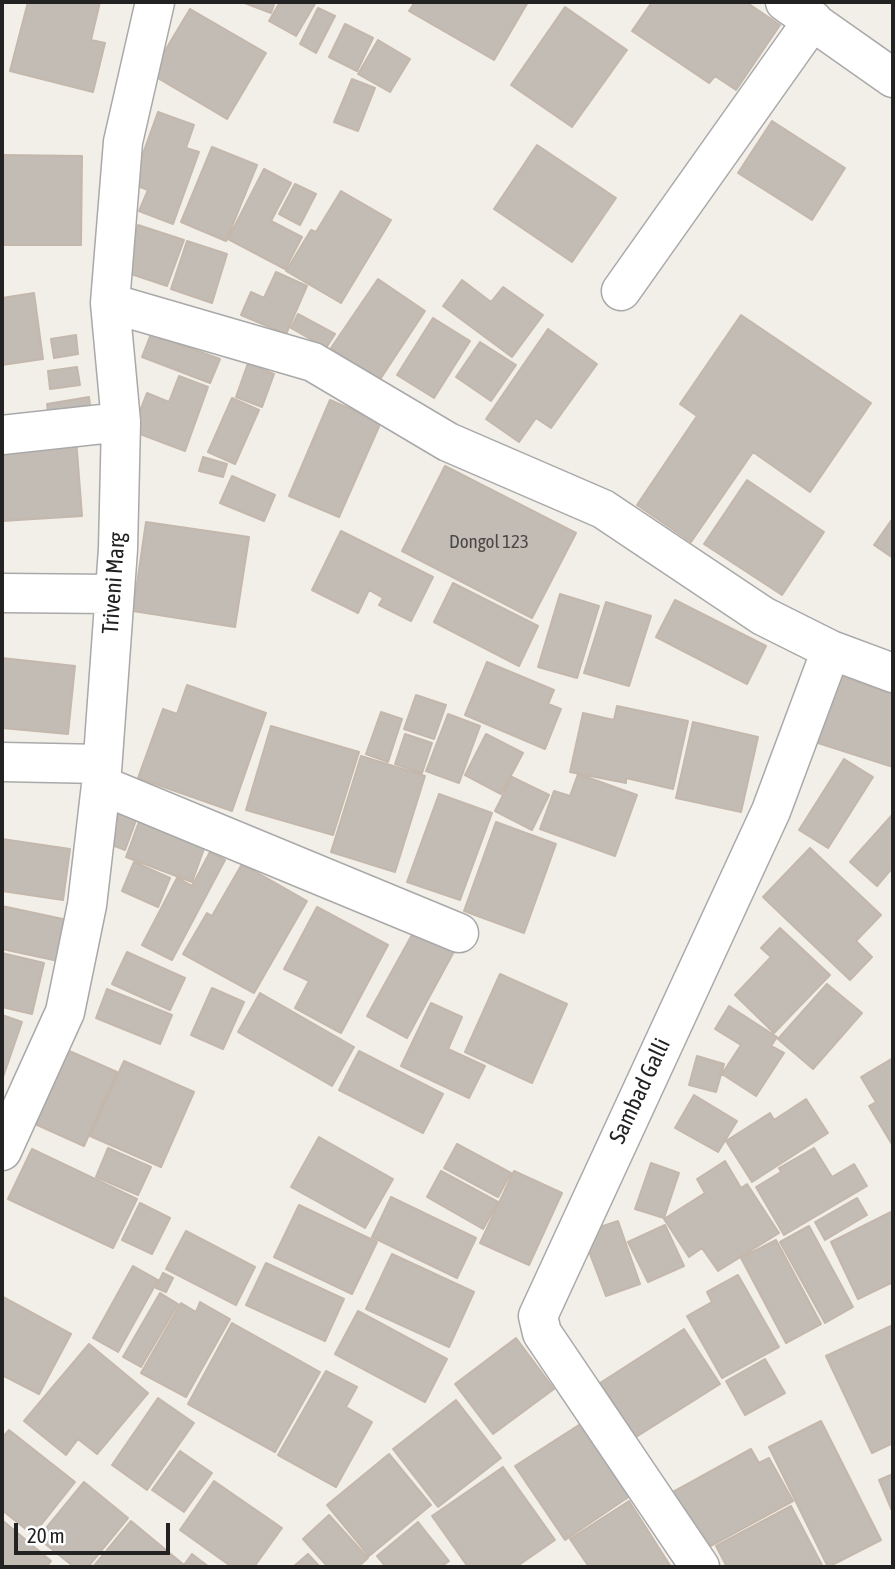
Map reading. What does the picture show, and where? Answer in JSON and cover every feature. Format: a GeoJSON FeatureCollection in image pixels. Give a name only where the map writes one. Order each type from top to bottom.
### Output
{"type":"FeatureCollection","features":[{"type":"Feature","properties":{"kind":"street","name":"Triveni Marg"},"geometry":{"type":"LineString","coordinates":[[2,1151],[65,1012],[87,905],[101,775],[118,549],[121,422],[110,303],[123,142],[155,2]]}},
{"type":"Feature","properties":{"kind":"street"},"geometry":{"type":"LineString","coordinates":[[621,291],[799,11],[893,78]]}},
{"type":"Feature","properties":{"kind":"street"},"geometry":{"type":"LineString","coordinates":[[110,303],[313,362],[448,442],[603,509],[763,616],[831,650],[893,673]]}},
{"type":"Feature","properties":{"kind":"street"},"geometry":{"type":"LineString","coordinates":[[2,435],[121,422]]}},
{"type":"Feature","properties":{"kind":"street"},"geometry":{"type":"LineString","coordinates":[[2,593],[113,594]]}},
{"type":"Feature","properties":{"kind":"street","name":"Sambad Galli"},"geometry":{"type":"LineString","coordinates":[[700,1567],[542,1334],[538,1316],[771,811],[831,650]]}},
{"type":"Feature","properties":{"kind":"street"},"geometry":{"type":"LineString","coordinates":[[2,762],[101,775],[459,933]]}},
{"type":"Feature","properties":{"kind":"building"},"geometry":{"type":"Polygon","coordinates":[[[28,2],[100,2],[91,40],[105,43],[93,92],[10,71],[28,2]]]}},
{"type":"Feature","properties":{"kind":"building"},"geometry":{"type":"Polygon","coordinates":[[[242,2],[275,2],[271,13],[242,2]]]}},
{"type":"Feature","properties":{"kind":"building"},"geometry":{"type":"Polygon","coordinates":[[[280,2],[316,2],[296,36],[269,21],[280,2]]]}},
{"type":"Feature","properties":{"kind":"building"},"geometry":{"type":"Polygon","coordinates":[[[415,2],[528,2],[494,60],[409,11],[415,2]]]}},
{"type":"Feature","properties":{"kind":"building"},"geometry":{"type":"Polygon","coordinates":[[[652,2],[746,2],[780,25],[736,90],[715,76],[709,83],[632,31],[652,2]]]}},
{"type":"Feature","properties":{"kind":"building"},"geometry":{"type":"Polygon","coordinates":[[[565,7],[627,50],[572,127],[511,85],[565,7]]]}},
{"type":"Feature","properties":{"kind":"building"},"geometry":{"type":"Polygon","coordinates":[[[318,8],[335,16],[316,53],[300,44],[318,8]]]}},
{"type":"Feature","properties":{"kind":"building"},"geometry":{"type":"Polygon","coordinates":[[[190,9],[266,53],[227,119],[151,74],[190,9]]]}},
{"type":"Feature","properties":{"kind":"building"},"geometry":{"type":"Polygon","coordinates":[[[345,24],[373,38],[357,71],[329,57],[345,24]]]}},
{"type":"Feature","properties":{"kind":"building"},"geometry":{"type":"Polygon","coordinates":[[[378,40],[410,59],[390,92],[358,74],[378,40]]]}},
{"type":"Feature","properties":{"kind":"building"},"geometry":{"type":"Polygon","coordinates":[[[352,79],[375,88],[358,131],[334,122],[352,79]]]}},
{"type":"Feature","properties":{"kind":"building"},"geometry":{"type":"Polygon","coordinates":[[[158,112],[194,125],[186,148],[199,152],[173,224],[139,211],[148,190],[132,184],[158,112]]]}},
{"type":"Feature","properties":{"kind":"building"},"geometry":{"type":"Polygon","coordinates":[[[772,121],[845,168],[812,220],[738,173],[772,121]]]}},
{"type":"Feature","properties":{"kind":"building"},"geometry":{"type":"Polygon","coordinates":[[[537,145],[616,198],[572,262],[494,209],[537,145]]]}},
{"type":"Feature","properties":{"kind":"building"},"geometry":{"type":"Polygon","coordinates":[[[212,147],[257,165],[226,241],[181,222],[212,147]]]}},
{"type":"Feature","properties":{"kind":"building"},"geometry":{"type":"Polygon","coordinates":[[[2,155],[82,156],[81,245],[2,245],[2,155]]]}},
{"type":"Feature","properties":{"kind":"building"},"geometry":{"type":"Polygon","coordinates":[[[264,169],[291,183],[271,221],[302,237],[285,269],[228,239],[264,169]]]}},
{"type":"Feature","properties":{"kind":"building"},"geometry":{"type":"Polygon","coordinates":[[[295,184],[316,194],[300,225],[279,214],[295,184]]]}},
{"type":"Feature","properties":{"kind":"building"},"geometry":{"type":"Polygon","coordinates":[[[341,191],[391,220],[341,303],[286,271],[311,230],[316,232],[341,191]]]}},
{"type":"Feature","properties":{"kind":"building"},"geometry":{"type":"Polygon","coordinates":[[[138,225],[184,240],[167,286],[122,271],[138,225]]]}},
{"type":"Feature","properties":{"kind":"building"},"geometry":{"type":"Polygon","coordinates":[[[187,241],[227,254],[212,303],[171,289],[187,241]]]}},
{"type":"Feature","properties":{"kind":"building"},"geometry":{"type":"Polygon","coordinates":[[[276,272],[307,286],[286,334],[241,315],[251,292],[264,298],[276,272]]]}},
{"type":"Feature","properties":{"kind":"building"},"geometry":{"type":"Polygon","coordinates":[[[378,279],[425,311],[379,381],[331,348],[378,279]]]}},
{"type":"Feature","properties":{"kind":"building"},"geometry":{"type":"Polygon","coordinates":[[[462,280],[491,302],[503,287],[543,315],[512,357],[443,306],[462,280]]]}},
{"type":"Feature","properties":{"kind":"building"},"geometry":{"type":"Polygon","coordinates":[[[34,293],[43,359],[2,365],[2,298],[34,293]]]}},
{"type":"Feature","properties":{"kind":"building"},"geometry":{"type":"Polygon","coordinates":[[[298,314],[335,334],[326,348],[291,328],[298,314]]]}},
{"type":"Feature","properties":{"kind":"building"},"geometry":{"type":"Polygon","coordinates":[[[741,315],[871,403],[810,492],[753,452],[691,542],[637,505],[697,416],[680,404],[741,315]]]}},
{"type":"Feature","properties":{"kind":"building"},"geometry":{"type":"Polygon","coordinates":[[[433,318],[470,341],[434,398],[397,375],[433,318]]]}},
{"type":"Feature","properties":{"kind":"building"},"geometry":{"type":"Polygon","coordinates":[[[548,329],[597,364],[551,428],[536,418],[519,442],[486,419],[548,329]]]}},
{"type":"Feature","properties":{"kind":"building"},"geometry":{"type":"Polygon","coordinates":[[[151,334],[220,359],[210,383],[142,357],[151,334]]]}},
{"type":"Feature","properties":{"kind":"building"},"geometry":{"type":"Polygon","coordinates":[[[76,335],[78,354],[54,358],[51,339],[76,335]]]}},
{"type":"Feature","properties":{"kind":"building"},"geometry":{"type":"Polygon","coordinates":[[[480,342],[516,365],[491,401],[456,377],[480,342]]]}},
{"type":"Feature","properties":{"kind":"building"},"geometry":{"type":"Polygon","coordinates":[[[254,346],[266,351],[259,368],[274,374],[262,407],[236,397],[254,346]]]}},
{"type":"Feature","properties":{"kind":"building"},"geometry":{"type":"Polygon","coordinates":[[[77,367],[80,385],[50,389],[48,371],[77,367]]]}},
{"type":"Feature","properties":{"kind":"building"},"geometry":{"type":"Polygon","coordinates":[[[179,376],[208,387],[185,451],[132,431],[147,393],[169,402],[179,376]]]}},
{"type":"Feature","properties":{"kind":"building"},"geometry":{"type":"Polygon","coordinates":[[[89,397],[91,413],[49,419],[47,404],[89,397]]]}},
{"type":"Feature","properties":{"kind":"building"},"geometry":{"type":"Polygon","coordinates":[[[232,398],[259,410],[235,464],[208,452],[232,398]]]}},
{"type":"Feature","properties":{"kind":"building"},"geometry":{"type":"Polygon","coordinates":[[[330,400],[381,422],[339,517],[289,496],[330,400]]]}},
{"type":"Feature","properties":{"kind":"building"},"geometry":{"type":"Polygon","coordinates":[[[76,438],[82,516],[2,521],[2,443],[76,438]]]}},
{"type":"Feature","properties":{"kind":"building"},"geometry":{"type":"Polygon","coordinates":[[[203,457],[227,464],[223,477],[199,471],[203,457]]]}},
{"type":"Feature","properties":{"kind":"building"},"geometry":{"type":"Polygon","coordinates":[[[445,466],[576,533],[532,618],[402,551],[445,466]]]}},
{"type":"Feature","properties":{"kind":"building"},"geometry":{"type":"Polygon","coordinates":[[[232,476],[275,495],[264,521],[220,503],[232,476]]]}},
{"type":"Feature","properties":{"kind":"building"},"geometry":{"type":"Polygon","coordinates":[[[747,480],[824,532],[782,595],[704,544],[747,480]]]}},
{"type":"Feature","properties":{"kind":"building"},"geometry":{"type":"Polygon","coordinates":[[[893,518],[893,558],[874,545],[893,518]]]}},
{"type":"Feature","properties":{"kind":"building"},"geometry":{"type":"Polygon","coordinates":[[[146,522],[249,537],[235,627],[133,611],[146,522]]]}},
{"type":"Feature","properties":{"kind":"building"},"geometry":{"type":"Polygon","coordinates":[[[341,531],[433,577],[411,621],[379,605],[383,598],[369,590],[358,613],[312,590],[341,531]]]}},
{"type":"Feature","properties":{"kind":"building"},"geometry":{"type":"Polygon","coordinates":[[[453,583],[538,626],[519,666],[434,622],[453,583]]]}},
{"type":"Feature","properties":{"kind":"building"},"geometry":{"type":"Polygon","coordinates":[[[560,594],[599,606],[577,678],[538,667],[560,594]]]}},
{"type":"Feature","properties":{"kind":"building"},"geometry":{"type":"Polygon","coordinates":[[[675,600],[766,646],[747,684],[656,637],[675,600]]]}},
{"type":"Feature","properties":{"kind":"building"},"geometry":{"type":"Polygon","coordinates":[[[606,602],[651,616],[629,686],[584,673],[606,602]]]}},
{"type":"Feature","properties":{"kind":"building"},"geometry":{"type":"Polygon","coordinates":[[[2,658],[75,666],[68,734],[2,728],[2,658]]]}},
{"type":"Feature","properties":{"kind":"building"},"geometry":{"type":"Polygon","coordinates":[[[487,662],[554,690],[548,704],[561,709],[545,749],[465,715],[487,662]]]}},
{"type":"Feature","properties":{"kind":"building"},"geometry":{"type":"Polygon","coordinates":[[[839,676],[893,694],[893,767],[818,743],[839,676]]]}},
{"type":"Feature","properties":{"kind":"building"},"geometry":{"type":"Polygon","coordinates":[[[187,685],[266,713],[232,811],[138,778],[163,709],[177,714],[187,685]]]}},
{"type":"Feature","properties":{"kind":"building"},"geometry":{"type":"Polygon","coordinates":[[[416,695],[446,705],[434,739],[404,729],[416,695]]]}},
{"type":"Feature","properties":{"kind":"building"},"geometry":{"type":"Polygon","coordinates":[[[617,706],[688,721],[673,789],[626,778],[626,783],[570,772],[583,713],[614,720],[617,706]]]}},
{"type":"Feature","properties":{"kind":"building"},"geometry":{"type":"Polygon","coordinates":[[[381,712],[402,719],[388,762],[366,754],[381,712]]]}},
{"type":"Feature","properties":{"kind":"building"},"geometry":{"type":"Polygon","coordinates":[[[448,714],[480,726],[459,783],[426,771],[448,714]]]}},
{"type":"Feature","properties":{"kind":"building"},"geometry":{"type":"Polygon","coordinates":[[[693,722],[758,737],[741,812],[676,798],[693,722]]]}},
{"type":"Feature","properties":{"kind":"building"},"geometry":{"type":"Polygon","coordinates":[[[271,726],[359,752],[333,835],[246,810],[271,726]]]}},
{"type":"Feature","properties":{"kind":"building"},"geometry":{"type":"Polygon","coordinates":[[[405,734],[432,743],[422,773],[395,764],[405,734]]]}},
{"type":"Feature","properties":{"kind":"building"},"geometry":{"type":"Polygon","coordinates":[[[486,734],[523,753],[501,794],[465,775],[486,734]]]}},
{"type":"Feature","properties":{"kind":"building"},"geometry":{"type":"Polygon","coordinates":[[[361,756],[425,776],[395,872],[331,852],[361,756]]]}},
{"type":"Feature","properties":{"kind":"building"},"geometry":{"type":"Polygon","coordinates":[[[844,759],[873,777],[828,848],[799,830],[844,759]]]}},
{"type":"Feature","properties":{"kind":"building"},"geometry":{"type":"Polygon","coordinates":[[[578,774],[637,795],[615,856],[540,829],[554,791],[570,796],[578,774]]]}},
{"type":"Feature","properties":{"kind":"building"},"geometry":{"type":"Polygon","coordinates":[[[512,777],[549,795],[532,830],[495,811],[512,777]]]}},
{"type":"Feature","properties":{"kind":"building"},"geometry":{"type":"Polygon","coordinates":[[[439,794],[492,813],[460,900],[407,882],[439,794]]]}},
{"type":"Feature","properties":{"kind":"building"},"geometry":{"type":"Polygon","coordinates":[[[118,799],[141,807],[125,850],[102,841],[118,799]]]}},
{"type":"Feature","properties":{"kind":"building"},"geometry":{"type":"Polygon","coordinates":[[[143,811],[209,835],[192,882],[126,857],[143,811]]]}},
{"type":"Feature","properties":{"kind":"building"},"geometry":{"type":"Polygon","coordinates":[[[893,814],[893,867],[877,886],[850,862],[893,814]]]}},
{"type":"Feature","properties":{"kind":"building"},"geometry":{"type":"Polygon","coordinates":[[[496,822],[556,844],[524,933],[464,911],[496,822]]]}},
{"type":"Feature","properties":{"kind":"building"},"geometry":{"type":"Polygon","coordinates":[[[2,839],[70,849],[63,900],[2,891],[2,839]]]}},
{"type":"Feature","properties":{"kind":"building"},"geometry":{"type":"Polygon","coordinates":[[[810,848],[881,915],[856,941],[872,957],[850,980],[763,897],[810,848]]]}},
{"type":"Feature","properties":{"kind":"building"},"geometry":{"type":"Polygon","coordinates":[[[210,852],[225,860],[172,960],[142,945],[177,878],[192,886],[210,852]]]}},
{"type":"Feature","properties":{"kind":"building"},"geometry":{"type":"Polygon","coordinates":[[[134,862],[170,878],[158,907],[122,891],[134,862]]]}},
{"type":"Feature","properties":{"kind":"building"},"geometry":{"type":"Polygon","coordinates":[[[242,864],[307,901],[254,993],[183,954],[207,913],[212,916],[242,864]]]}},
{"type":"Feature","properties":{"kind":"building"},"geometry":{"type":"Polygon","coordinates":[[[2,906],[72,921],[63,962],[2,949],[2,906]]]}},
{"type":"Feature","properties":{"kind":"building"},"geometry":{"type":"Polygon","coordinates":[[[317,907],[388,945],[341,1033],[295,1008],[309,981],[284,969],[317,907]]]}},
{"type":"Feature","properties":{"kind":"building"},"geometry":{"type":"Polygon","coordinates":[[[418,924],[457,946],[407,1038],[367,1016],[418,924]]]}},
{"type":"Feature","properties":{"kind":"building"},"geometry":{"type":"Polygon","coordinates":[[[780,928],[830,975],[774,1033],[735,995],[771,957],[761,948],[780,928]]]}},
{"type":"Feature","properties":{"kind":"building"},"geometry":{"type":"Polygon","coordinates":[[[127,952],[185,978],[170,1010],[112,984],[127,952]]]}},
{"type":"Feature","properties":{"kind":"building"},"geometry":{"type":"Polygon","coordinates":[[[2,953],[44,963],[32,1014],[2,1007],[2,953]]]}},
{"type":"Feature","properties":{"kind":"building"},"geometry":{"type":"Polygon","coordinates":[[[500,974],[567,1004],[532,1083],[465,1052],[500,974]]]}},
{"type":"Feature","properties":{"kind":"building"},"geometry":{"type":"Polygon","coordinates":[[[827,984],[862,1013],[813,1069],[778,1039],[827,984]]]}},
{"type":"Feature","properties":{"kind":"building"},"geometry":{"type":"Polygon","coordinates":[[[212,988],[244,1002],[223,1049],[191,1035],[212,988]]]}},
{"type":"Feature","properties":{"kind":"building"},"geometry":{"type":"Polygon","coordinates":[[[107,989],[172,1015],[160,1044],[96,1018],[107,989]]]}},
{"type":"Feature","properties":{"kind":"building"},"geometry":{"type":"Polygon","coordinates":[[[260,993],[354,1047],[332,1086],[238,1032],[260,993]]]}},
{"type":"Feature","properties":{"kind":"building"},"geometry":{"type":"Polygon","coordinates":[[[431,1003],[462,1017],[448,1049],[485,1066],[469,1098],[401,1066],[431,1003]]]}},
{"type":"Feature","properties":{"kind":"building"},"geometry":{"type":"Polygon","coordinates":[[[729,1006],[777,1037],[771,1046],[784,1053],[756,1096],[722,1074],[741,1045],[715,1029],[729,1006]]]}},
{"type":"Feature","properties":{"kind":"building"},"geometry":{"type":"Polygon","coordinates":[[[2,1015],[22,1022],[2,1080],[2,1015]]]}},
{"type":"Feature","properties":{"kind":"building"},"geometry":{"type":"Polygon","coordinates":[[[67,1050],[117,1072],[84,1146],[35,1124],[67,1050]]]}},
{"type":"Feature","properties":{"kind":"building"},"geometry":{"type":"Polygon","coordinates":[[[359,1051],[443,1094],[423,1133],[339,1090],[359,1051]]]}},
{"type":"Feature","properties":{"kind":"building"},"geometry":{"type":"Polygon","coordinates":[[[697,1056],[724,1064],[716,1092],[689,1085],[697,1056]]]}},
{"type":"Feature","properties":{"kind":"building"},"geometry":{"type":"Polygon","coordinates":[[[893,1058],[893,1146],[869,1106],[876,1102],[861,1077],[893,1058]]]}},
{"type":"Feature","properties":{"kind":"building"},"geometry":{"type":"Polygon","coordinates":[[[124,1061],[194,1092],[161,1167],[90,1136],[124,1061]]]}},
{"type":"Feature","properties":{"kind":"building"},"geometry":{"type":"Polygon","coordinates":[[[694,1095],[737,1121],[718,1152],[675,1128],[694,1095]]]}},
{"type":"Feature","properties":{"kind":"building"},"geometry":{"type":"Polygon","coordinates":[[[806,1099],[828,1133],[752,1182],[726,1141],[770,1113],[774,1120],[806,1099]]]}},
{"type":"Feature","properties":{"kind":"building"},"geometry":{"type":"Polygon","coordinates":[[[319,1137],[393,1179],[365,1228],[291,1187],[319,1137]]]}},
{"type":"Feature","properties":{"kind":"building"},"geometry":{"type":"Polygon","coordinates":[[[457,1144],[511,1173],[498,1197],[444,1168],[457,1144]]]}},
{"type":"Feature","properties":{"kind":"building"},"geometry":{"type":"Polygon","coordinates":[[[108,1148],[151,1167],[138,1195],[96,1177],[108,1148]]]}},
{"type":"Feature","properties":{"kind":"building"},"geometry":{"type":"Polygon","coordinates":[[[814,1148],[832,1177],[854,1164],[867,1186],[784,1235],[756,1187],[781,1172],[779,1168],[814,1148]]]}},
{"type":"Feature","properties":{"kind":"building"},"geometry":{"type":"Polygon","coordinates":[[[32,1149],[137,1199],[113,1248],[8,1199],[32,1149]]]}},
{"type":"Feature","properties":{"kind":"building"},"geometry":{"type":"Polygon","coordinates":[[[725,1161],[741,1188],[747,1184],[779,1233],[718,1271],[702,1248],[689,1257],[664,1219],[705,1193],[697,1179],[725,1161]]]}},
{"type":"Feature","properties":{"kind":"building"},"geometry":{"type":"Polygon","coordinates":[[[651,1163],[679,1173],[664,1218],[635,1209],[651,1163]]]}},
{"type":"Feature","properties":{"kind":"building"},"geometry":{"type":"Polygon","coordinates":[[[441,1171],[498,1202],[483,1229],[427,1197],[441,1171]]]}},
{"type":"Feature","properties":{"kind":"building"},"geometry":{"type":"Polygon","coordinates":[[[514,1171],[562,1193],[529,1265],[480,1243],[514,1171]]]}},
{"type":"Feature","properties":{"kind":"building"},"geometry":{"type":"Polygon","coordinates":[[[391,1197],[476,1238],[457,1278],[372,1237],[391,1197]]]}},
{"type":"Feature","properties":{"kind":"building"},"geometry":{"type":"Polygon","coordinates":[[[857,1198],[867,1215],[825,1240],[815,1222],[857,1198]]]}},
{"type":"Feature","properties":{"kind":"building"},"geometry":{"type":"Polygon","coordinates":[[[140,1203],[170,1218],[152,1254],[122,1240],[140,1203]]]}},
{"type":"Feature","properties":{"kind":"building"},"geometry":{"type":"Polygon","coordinates":[[[299,1205],[377,1242],[352,1294],[274,1257],[299,1205]]]}},
{"type":"Feature","properties":{"kind":"building"},"geometry":{"type":"Polygon","coordinates":[[[893,1211],[893,1282],[858,1299],[831,1242],[893,1211]]]}},
{"type":"Feature","properties":{"kind":"building"},"geometry":{"type":"Polygon","coordinates":[[[618,1221],[640,1284],[606,1296],[582,1233],[618,1221]]]}},
{"type":"Feature","properties":{"kind":"building"},"geometry":{"type":"Polygon","coordinates":[[[665,1225],[684,1266],[648,1282],[628,1242],[665,1225]]]}},
{"type":"Feature","properties":{"kind":"building"},"geometry":{"type":"Polygon","coordinates":[[[809,1226],[853,1307],[825,1323],[780,1242],[809,1226]]]}},
{"type":"Feature","properties":{"kind":"building"},"geometry":{"type":"Polygon","coordinates":[[[186,1231],[255,1267],[236,1305],[166,1269],[186,1231]]]}},
{"type":"Feature","properties":{"kind":"building"},"geometry":{"type":"Polygon","coordinates":[[[776,1240],[821,1324],[786,1343],[741,1258],[776,1240]]]}},
{"type":"Feature","properties":{"kind":"building"},"geometry":{"type":"Polygon","coordinates":[[[392,1254],[474,1292],[449,1347],[366,1309],[392,1254]]]}},
{"type":"Feature","properties":{"kind":"building"},"geometry":{"type":"Polygon","coordinates":[[[266,1263],[344,1299],[325,1341],[246,1305],[266,1263]]]}},
{"type":"Feature","properties":{"kind":"building"},"geometry":{"type":"Polygon","coordinates":[[[133,1266],[158,1280],[118,1352],[93,1338],[133,1266]]]}},
{"type":"Feature","properties":{"kind":"building"},"geometry":{"type":"Polygon","coordinates":[[[163,1273],[173,1278],[166,1292],[156,1288],[163,1273]]]}},
{"type":"Feature","properties":{"kind":"building"},"geometry":{"type":"Polygon","coordinates":[[[738,1275],[779,1347],[722,1378],[687,1316],[712,1302],[707,1292],[738,1275]]]}},
{"type":"Feature","properties":{"kind":"building"},"geometry":{"type":"Polygon","coordinates":[[[160,1293],[178,1304],[141,1367],[123,1357],[160,1293]]]}},
{"type":"Feature","properties":{"kind":"building"},"geometry":{"type":"Polygon","coordinates":[[[3,1297],[71,1334],[39,1394],[2,1375],[3,1297]]]}},
{"type":"Feature","properties":{"kind":"building"},"geometry":{"type":"Polygon","coordinates":[[[200,1302],[230,1319],[186,1397],[141,1373],[181,1303],[196,1312],[200,1302]]]}},
{"type":"Feature","properties":{"kind":"building"},"geometry":{"type":"Polygon","coordinates":[[[358,1311],[447,1359],[425,1402],[335,1354],[358,1311]]]}},
{"type":"Feature","properties":{"kind":"building"},"geometry":{"type":"Polygon","coordinates":[[[232,1323],[320,1372],[275,1452],[188,1404],[232,1323]]]}},
{"type":"Feature","properties":{"kind":"building"},"geometry":{"type":"Polygon","coordinates":[[[893,1325],[893,1443],[872,1453],[826,1356],[893,1325]]]}},
{"type":"Feature","properties":{"kind":"building"},"geometry":{"type":"Polygon","coordinates":[[[684,1329],[720,1384],[636,1437],[600,1383],[684,1329]]]}},
{"type":"Feature","properties":{"kind":"building"},"geometry":{"type":"Polygon","coordinates":[[[516,1338],[554,1389],[493,1434],[455,1384],[516,1338]]]}},
{"type":"Feature","properties":{"kind":"building"},"geometry":{"type":"Polygon","coordinates":[[[89,1344],[148,1393],[97,1454],[78,1439],[66,1455],[24,1421],[89,1344]]]}},
{"type":"Feature","properties":{"kind":"building"},"geometry":{"type":"Polygon","coordinates":[[[765,1359],[785,1393],[745,1415],[726,1381],[765,1359]]]}},
{"type":"Feature","properties":{"kind":"building"},"geometry":{"type":"Polygon","coordinates":[[[326,1371],[357,1387],[346,1407],[372,1422],[336,1487],[278,1455],[326,1371]]]}},
{"type":"Feature","properties":{"kind":"building"},"geometry":{"type":"Polygon","coordinates":[[[158,1398],[194,1423],[147,1490],[112,1465],[158,1398]]]}},
{"type":"Feature","properties":{"kind":"building"},"geometry":{"type":"Polygon","coordinates":[[[456,1400],[501,1458],[438,1507],[393,1449],[456,1400]]]}},
{"type":"Feature","properties":{"kind":"building"},"geometry":{"type":"Polygon","coordinates":[[[821,1421],[881,1540],[828,1567],[769,1447],[821,1421]]]}},
{"type":"Feature","properties":{"kind":"building"},"geometry":{"type":"Polygon","coordinates":[[[582,1423],[630,1496],[565,1540],[515,1466],[582,1423]]]}},
{"type":"Feature","properties":{"kind":"building"},"geometry":{"type":"Polygon","coordinates":[[[9,1430],[75,1482],[33,1535],[2,1510],[2,1438],[9,1430]]]}},
{"type":"Feature","properties":{"kind":"building"},"geometry":{"type":"Polygon","coordinates":[[[751,1449],[759,1463],[769,1458],[793,1501],[705,1549],[673,1492],[751,1449]]]}},
{"type":"Feature","properties":{"kind":"building"},"geometry":{"type":"Polygon","coordinates":[[[180,1451],[212,1473],[184,1512],[152,1490],[180,1451]]]}},
{"type":"Feature","properties":{"kind":"building"},"geometry":{"type":"Polygon","coordinates":[[[389,1454],[431,1505],[369,1556],[327,1505],[389,1454]]]}},
{"type":"Feature","properties":{"kind":"building"},"geometry":{"type":"Polygon","coordinates":[[[503,1467],[555,1540],[516,1567],[468,1567],[432,1516],[503,1467]]]}},
{"type":"Feature","properties":{"kind":"building"},"geometry":{"type":"Polygon","coordinates":[[[893,1474],[893,1513],[879,1480],[893,1474]]]}},
{"type":"Feature","properties":{"kind":"building"},"geometry":{"type":"Polygon","coordinates":[[[214,1481],[282,1528],[254,1567],[232,1567],[180,1530],[214,1481]]]}},
{"type":"Feature","properties":{"kind":"building"},"geometry":{"type":"Polygon","coordinates":[[[84,1482],[128,1518],[88,1567],[74,1567],[38,1538],[84,1482]]]}},
{"type":"Feature","properties":{"kind":"building"},"geometry":{"type":"Polygon","coordinates":[[[629,1501],[671,1567],[589,1567],[570,1539],[629,1501]]]}},
{"type":"Feature","properties":{"kind":"building"},"geometry":{"type":"Polygon","coordinates":[[[791,1506],[822,1565],[727,1567],[716,1546],[791,1506]]]}},
{"type":"Feature","properties":{"kind":"building"},"geometry":{"type":"Polygon","coordinates":[[[329,1515],[368,1558],[358,1567],[328,1567],[303,1539],[329,1515]]]}},
{"type":"Feature","properties":{"kind":"building"},"geometry":{"type":"Polygon","coordinates":[[[2,1520],[51,1561],[46,1567],[2,1567],[2,1520]]]}},
{"type":"Feature","properties":{"kind":"building"},"geometry":{"type":"Polygon","coordinates":[[[131,1521],[184,1565],[192,1554],[209,1567],[93,1567],[131,1521]]]}},
{"type":"Feature","properties":{"kind":"building"},"geometry":{"type":"Polygon","coordinates":[[[418,1522],[449,1561],[441,1567],[386,1567],[377,1556],[418,1522]]]}},
{"type":"Feature","properties":{"kind":"building"},"geometry":{"type":"Polygon","coordinates":[[[308,1554],[320,1567],[293,1567],[308,1554]]]}}]}
